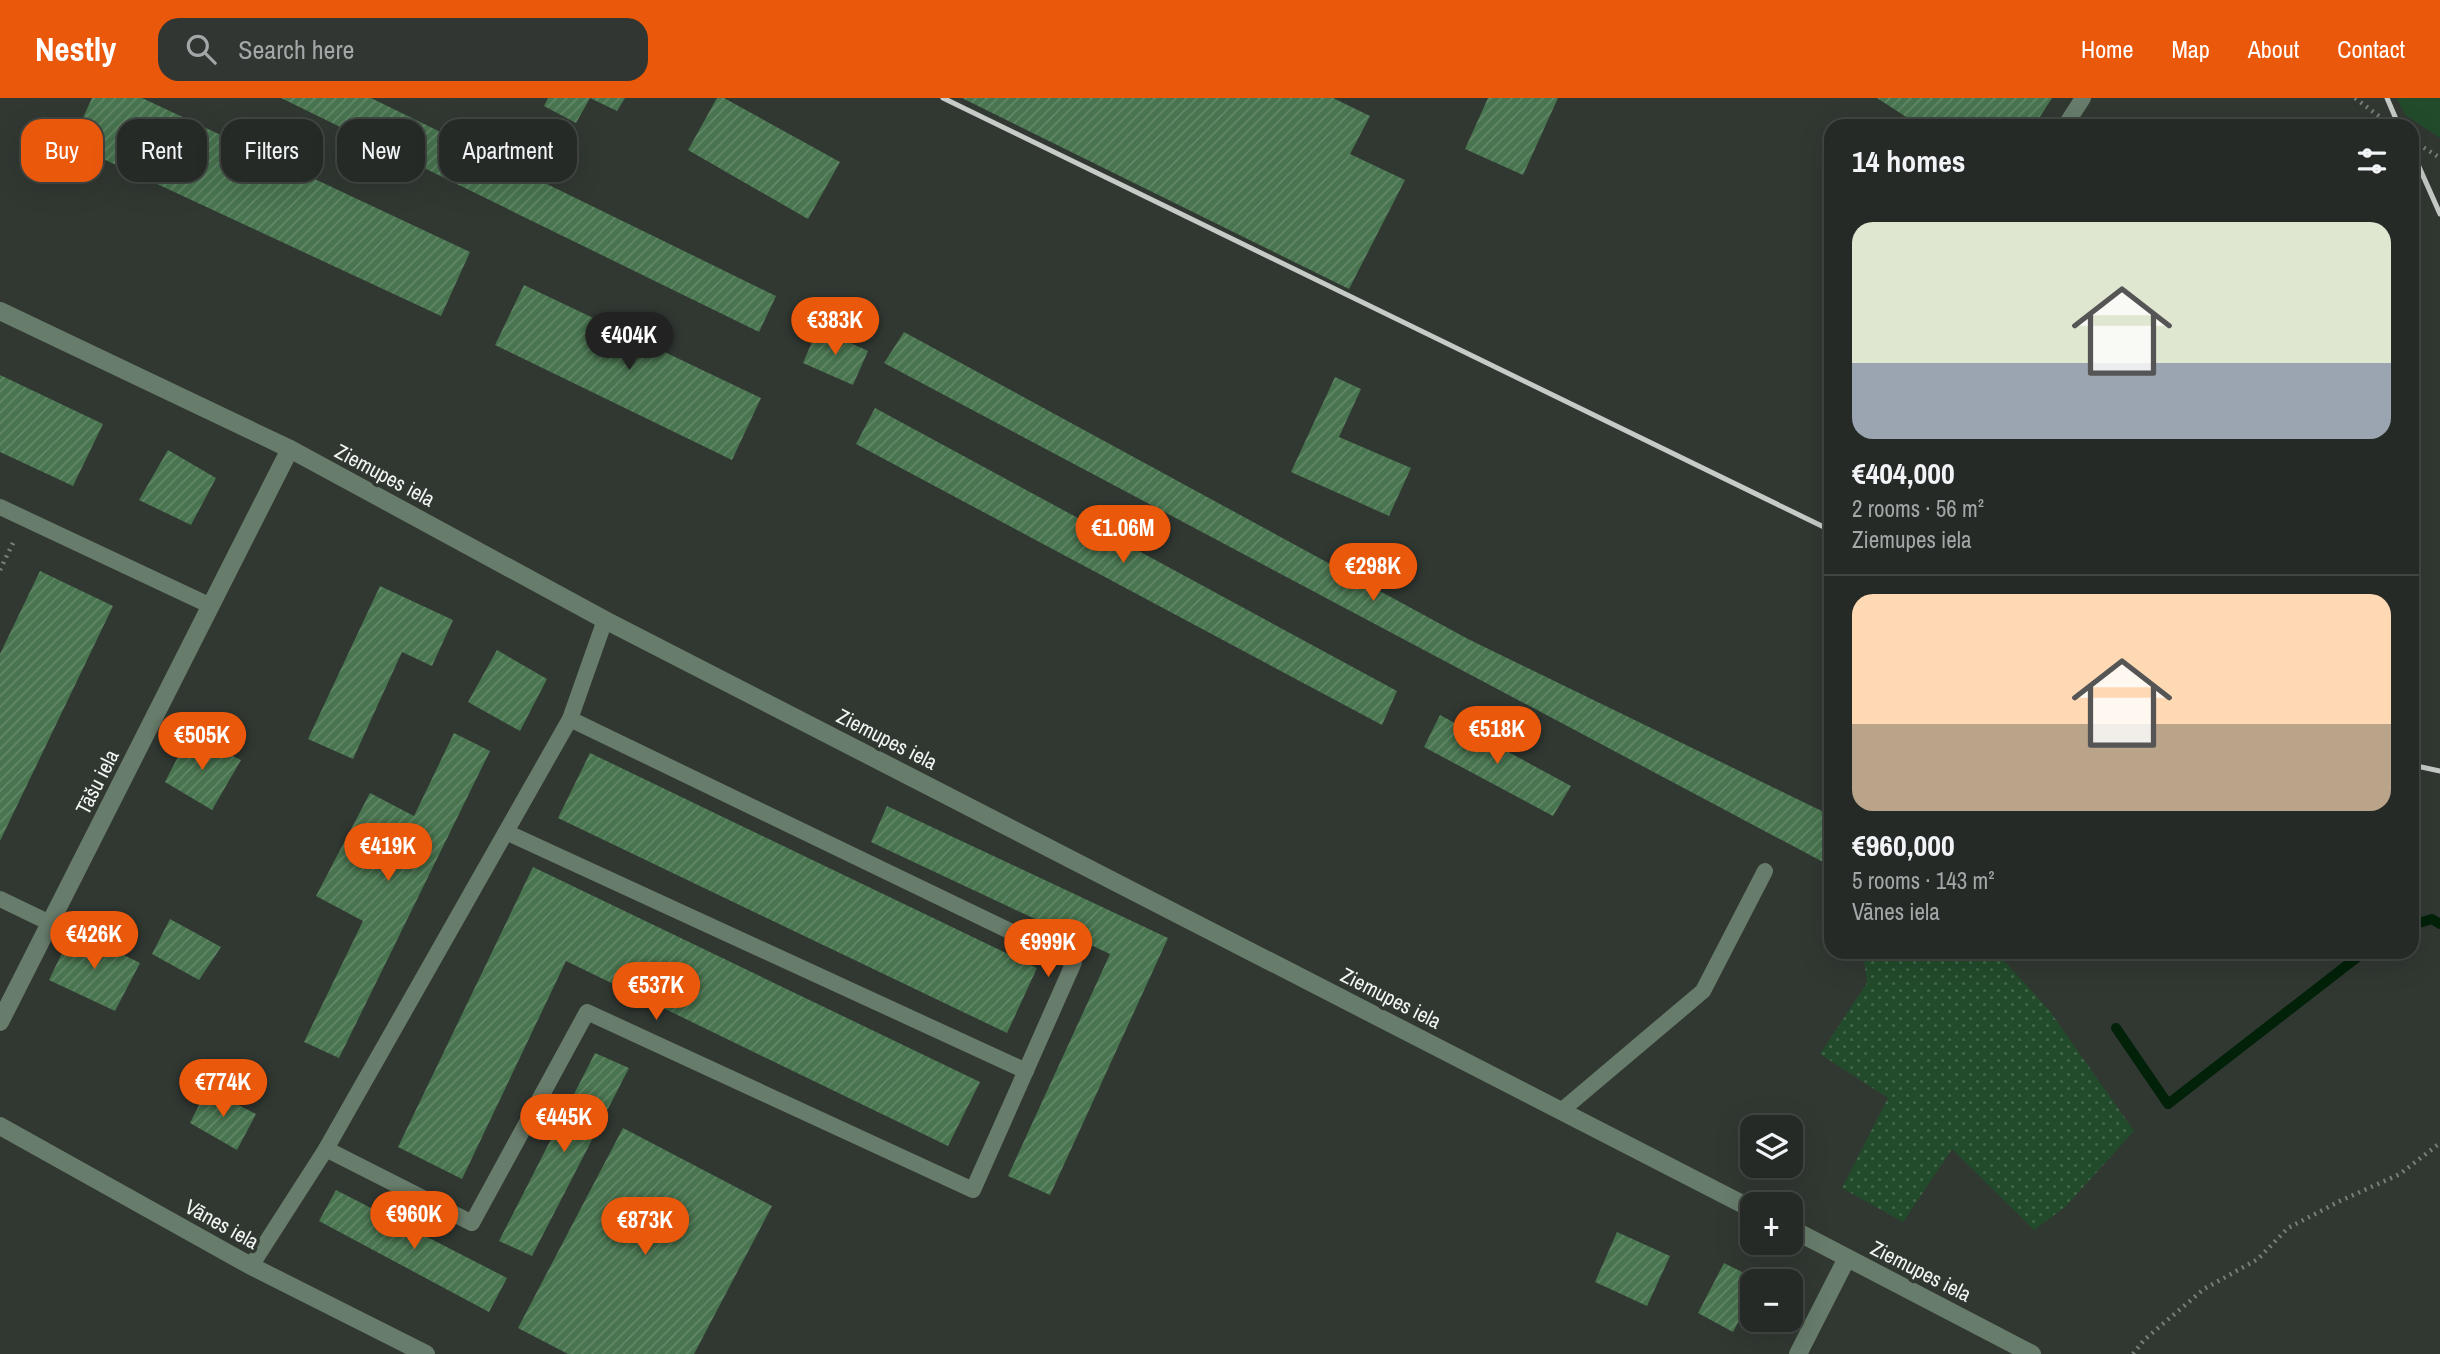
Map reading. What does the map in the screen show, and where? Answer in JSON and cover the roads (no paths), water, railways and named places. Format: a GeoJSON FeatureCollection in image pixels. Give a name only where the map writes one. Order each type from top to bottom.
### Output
{"type":"FeatureCollection","features":[{"type":"Feature","properties":{"kind":"street","name":"Ziemupes iela"},"geometry":{"type":"LineString","coordinates":[[0,311],[290,449],[605,620],[1740,1203]]}},
{"type":"Feature","properties":{"kind":"street","name":"Tāšu iela"},"geometry":{"type":"LineString","coordinates":[[0,1022],[290,449]]}},
{"type":"Feature","properties":{"kind":"street","name":"Vānes iela"},"geometry":{"type":"LineString","coordinates":[[0,1126],[251,1266],[426,1354]]}},
{"type":"Feature","properties":{"kind":"street","name":"Ziemupes iela"},"geometry":{"type":"LineString","coordinates":[[1803,1235],[2032,1354]]}},
{"type":"Feature","properties":{"kind":"street"},"geometry":{"type":"LineString","coordinates":[[1798,1354],[1847,1258]]}},
{"type":"Feature","properties":{"kind":"lane"},"geometry":{"type":"LineString","coordinates":[[2069,119],[2083,98]]}},
{"type":"Feature","properties":{"kind":"lane"},"geometry":{"type":"LineString","coordinates":[[0,507],[211,606]]}},
{"type":"Feature","properties":{"kind":"lane"},"geometry":{"type":"LineString","coordinates":[[251,1266],[326,1149],[570,719],[605,620]]}},
{"type":"Feature","properties":{"kind":"lane"},"geometry":{"type":"LineString","coordinates":[[326,1149],[472,1223],[587,1012],[973,1190],[1074,962],[570,719]]}},
{"type":"Feature","properties":{"kind":"lane"},"geometry":{"type":"LineString","coordinates":[[506,832],[1026,1071]]}},
{"type":"Feature","properties":{"kind":"lane"},"geometry":{"type":"LineString","coordinates":[[1561,1111],[1703,991],[1765,871]]}},
{"type":"Feature","properties":{"kind":"lane"},"geometry":{"type":"LineString","coordinates":[[0,899],[50,923]]}},
{"type":"Feature","properties":{"kind":"waterway"},"geometry":{"type":"LineString","coordinates":[[2419,923],[2432,919],[2440,924]]}},
{"type":"Feature","properties":{"kind":"waterway"},"geometry":{"type":"LineString","coordinates":[[2116,1028],[2168,1104],[2355,959]]}},
{"type":"Feature","properties":{"kind":"railway"},"geometry":{"type":"LineString","coordinates":[[943,98],[1824,527]]}},
{"type":"Feature","properties":{"kind":"railway"},"geometry":{"type":"LineString","coordinates":[[2387,98],[2396,119]]}},
{"type":"Feature","properties":{"kind":"railway"},"geometry":{"type":"LineString","coordinates":[[2419,167],[2440,214]]}},
{"type":"Feature","properties":{"kind":"railway"},"geometry":{"type":"LineString","coordinates":[[2419,766],[2440,771]]}}]}
